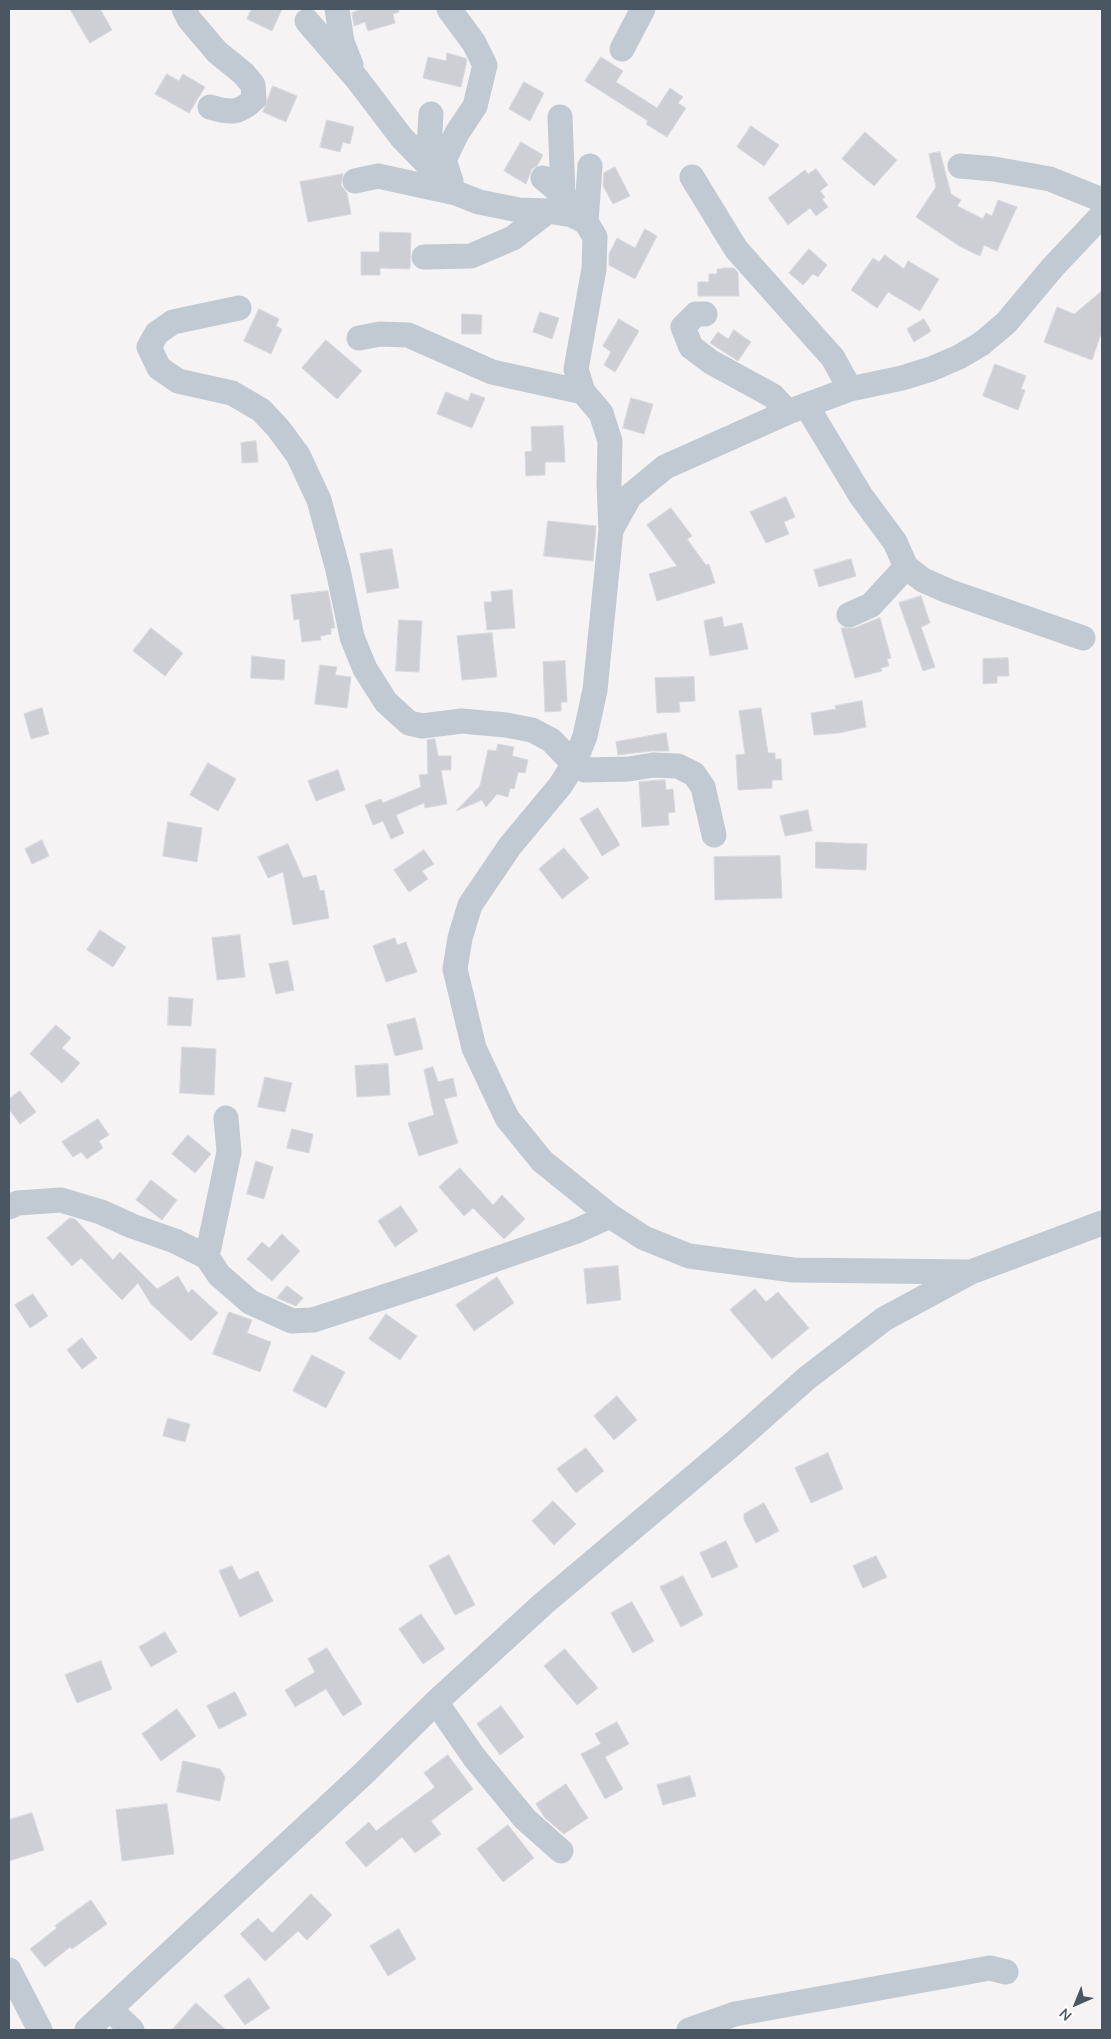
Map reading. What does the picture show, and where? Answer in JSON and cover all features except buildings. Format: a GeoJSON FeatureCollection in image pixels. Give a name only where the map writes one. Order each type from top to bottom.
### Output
{"type":"FeatureCollection","features":[{"type":"Feature","properties":{"kind":"street"},"geometry":{"type":"LineString","coordinates":[[184,9],[189,19],[217,52],[244,74],[253,85],[254,99],[244,109],[226,112],[210,107]]}},
{"type":"Feature","properties":{"kind":"street"},"geometry":{"type":"LineString","coordinates":[[337,9],[342,42],[357,79]]}},
{"type":"Feature","properties":{"kind":"street"},"geometry":{"type":"LineString","coordinates":[[449,9],[474,43],[485,65],[475,106],[456,133],[444,160],[456,193]]}},
{"type":"Feature","properties":{"kind":"street"},"geometry":{"type":"LineString","coordinates":[[622,49],[643,9]]}},
{"type":"Feature","properties":{"kind":"street"},"geometry":{"type":"LineString","coordinates":[[307,20],[357,79],[402,138],[456,193]]}},
{"type":"Feature","properties":{"kind":"street"},"geometry":{"type":"LineString","coordinates":[[431,114],[429,147],[438,174],[456,193]]}},
{"type":"Feature","properties":{"kind":"street"},"geometry":{"type":"LineString","coordinates":[[424,257],[470,256],[513,238],[556,203],[560,118]]}},
{"type":"Feature","properties":{"kind":"street"},"geometry":{"type":"LineString","coordinates":[[586,222],[590,166]]}},
{"type":"Feature","properties":{"kind":"street"},"geometry":{"type":"LineString","coordinates":[[960,166],[994,169],[1050,179],[1102,200]]}},
{"type":"Feature","properties":{"kind":"street"},"geometry":{"type":"LineString","coordinates":[[355,181],[378,176],[456,193],[479,202],[511,208],[556,203]]}},
{"type":"Feature","properties":{"kind":"street"},"geometry":{"type":"LineString","coordinates":[[692,177],[736,249],[833,358],[850,389]]}},
{"type":"Feature","properties":{"kind":"street"},"geometry":{"type":"LineString","coordinates":[[543,178],[556,203],[586,222],[595,237],[594,269],[576,368],[583,392],[601,413],[610,441],[611,530],[595,690],[586,736],[574,764],[560,786],[510,846],[470,905],[460,938],[455,969],[474,1048],[507,1118],[542,1161],[610,1216],[644,1238],[688,1256],[793,1270],[971,1272]]}},
{"type":"Feature","properties":{"kind":"street"},"geometry":{"type":"LineString","coordinates":[[611,530],[630,496],[665,467],[797,409],[850,389],[931,370],[981,344],[1006,322],[1053,267],[1102,215]]}},
{"type":"Feature","properties":{"kind":"street"},"geometry":{"type":"LineString","coordinates":[[239,308],[173,322],[157,333],[149,347],[158,368],[178,381],[232,393],[261,410],[278,428],[298,455],[319,500],[338,570],[352,637],[365,669],[386,702],[409,723],[422,726],[462,721],[506,725],[532,730],[551,740],[574,764],[585,770],[629,769],[653,765],[678,766],[694,774],[703,787],[714,835]]}},
{"type":"Feature","properties":{"kind":"street"},"geometry":{"type":"LineString","coordinates":[[705,314],[696,314],[683,327],[691,347],[710,362],[797,409],[895,542],[906,567],[923,580],[948,591],[1083,638]]}},
{"type":"Feature","properties":{"kind":"street"},"geometry":{"type":"LineString","coordinates":[[359,338],[380,334],[408,335],[492,372],[583,392]]}},
{"type":"Feature","properties":{"kind":"street"},"geometry":{"type":"LineString","coordinates":[[850,616],[871,605],[906,567]]}},
{"type":"Feature","properties":{"kind":"street"},"geometry":{"type":"LineString","coordinates":[[207,1258],[230,1152],[226,1118]]}},
{"type":"Feature","properties":{"kind":"street"},"geometry":{"type":"LineString","coordinates":[[9,1207],[18,1203],[61,1200],[101,1212],[132,1226],[175,1241],[207,1258],[219,1275],[250,1302],[292,1321],[313,1320],[399,1293],[574,1232],[610,1216]]}},
{"type":"Feature","properties":{"kind":"street"},"geometry":{"type":"LineString","coordinates":[[87,2030],[543,1604],[807,1378],[884,1319],[971,1272],[1102,1223]]}},
{"type":"Feature","properties":{"kind":"street"},"geometry":{"type":"LineString","coordinates":[[436,1702],[474,1758],[514,1806],[561,1851]]}},
{"type":"Feature","properties":{"kind":"street"},"geometry":{"type":"LineString","coordinates":[[689,2030],[735,2014],[990,1968],[1006,1972]]}},
{"type":"Feature","properties":{"kind":"street"},"geometry":{"type":"LineString","coordinates":[[9,1970],[40,2030]]}},
{"type":"Feature","properties":{"kind":"street"},"geometry":{"type":"LineString","coordinates":[[110,2009],[132,2030]]}}]}
